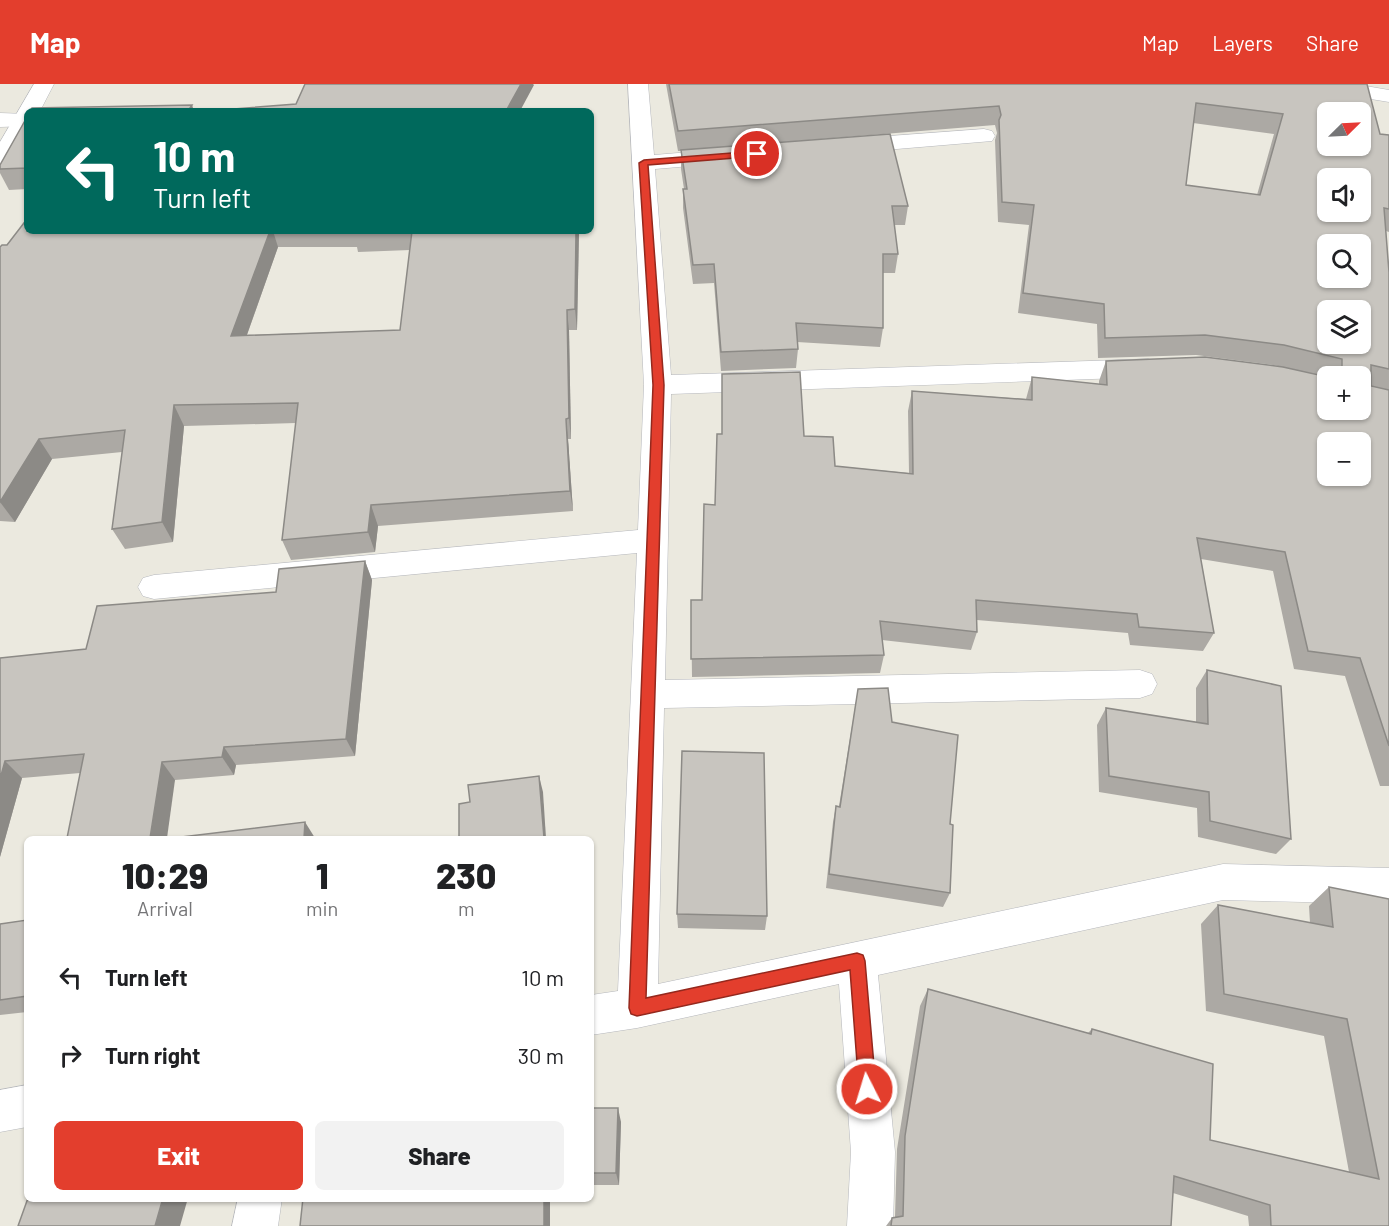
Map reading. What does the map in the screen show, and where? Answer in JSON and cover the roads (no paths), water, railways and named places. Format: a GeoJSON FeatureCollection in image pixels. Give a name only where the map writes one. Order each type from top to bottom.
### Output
{"type":"FeatureCollection","features":[{"type":"Feature","properties":{"kind":"street"},"geometry":{"type":"LineString","coordinates":[[30,108],[44,84]]}},
{"type":"Feature","properties":{"kind":"street"},"geometry":{"type":"LineString","coordinates":[[637,1008],[658,385],[638,84]]}},
{"type":"Feature","properties":{"kind":"street"},"geometry":{"type":"LineString","coordinates":[[1316,84],[1389,96]]}},
{"type":"Feature","properties":{"kind":"street"},"geometry":{"type":"LineString","coordinates":[[0,120],[24,115]]}},
{"type":"Feature","properties":{"kind":"street"},"geometry":{"type":"LineString","coordinates":[[0,161],[24,119]]}},
{"type":"Feature","properties":{"kind":"street"},"geometry":{"type":"LineString","coordinates":[[831,148],[984,136]]}},
{"type":"Feature","properties":{"kind":"street"},"geometry":{"type":"LineString","coordinates":[[644,163],[749,154]]}},
{"type":"Feature","properties":{"kind":"street"},"geometry":{"type":"LineString","coordinates":[[658,385],[1175,367]]}},
{"type":"Feature","properties":{"kind":"street"},"geometry":{"type":"LineString","coordinates":[[154,587],[654,540]]}},
{"type":"Feature","properties":{"kind":"street"},"geometry":{"type":"LineString","coordinates":[[648,694],[1140,684]]}},
{"type":"Feature","properties":{"kind":"street"},"geometry":{"type":"LineString","coordinates":[[594,1014],[637,1008],[1223,882],[1389,886]]}},
{"type":"Feature","properties":{"kind":"street"},"geometry":{"type":"LineString","coordinates":[[857,961],[873,1152],[870,1226]]}},
{"type":"Feature","properties":{"kind":"street"},"geometry":{"type":"LineString","coordinates":[[0,1111],[24,1107]]}},
{"type":"Feature","properties":{"kind":"street"},"geometry":{"type":"LineString","coordinates":[[255,1226],[259,1202]]}}]}
